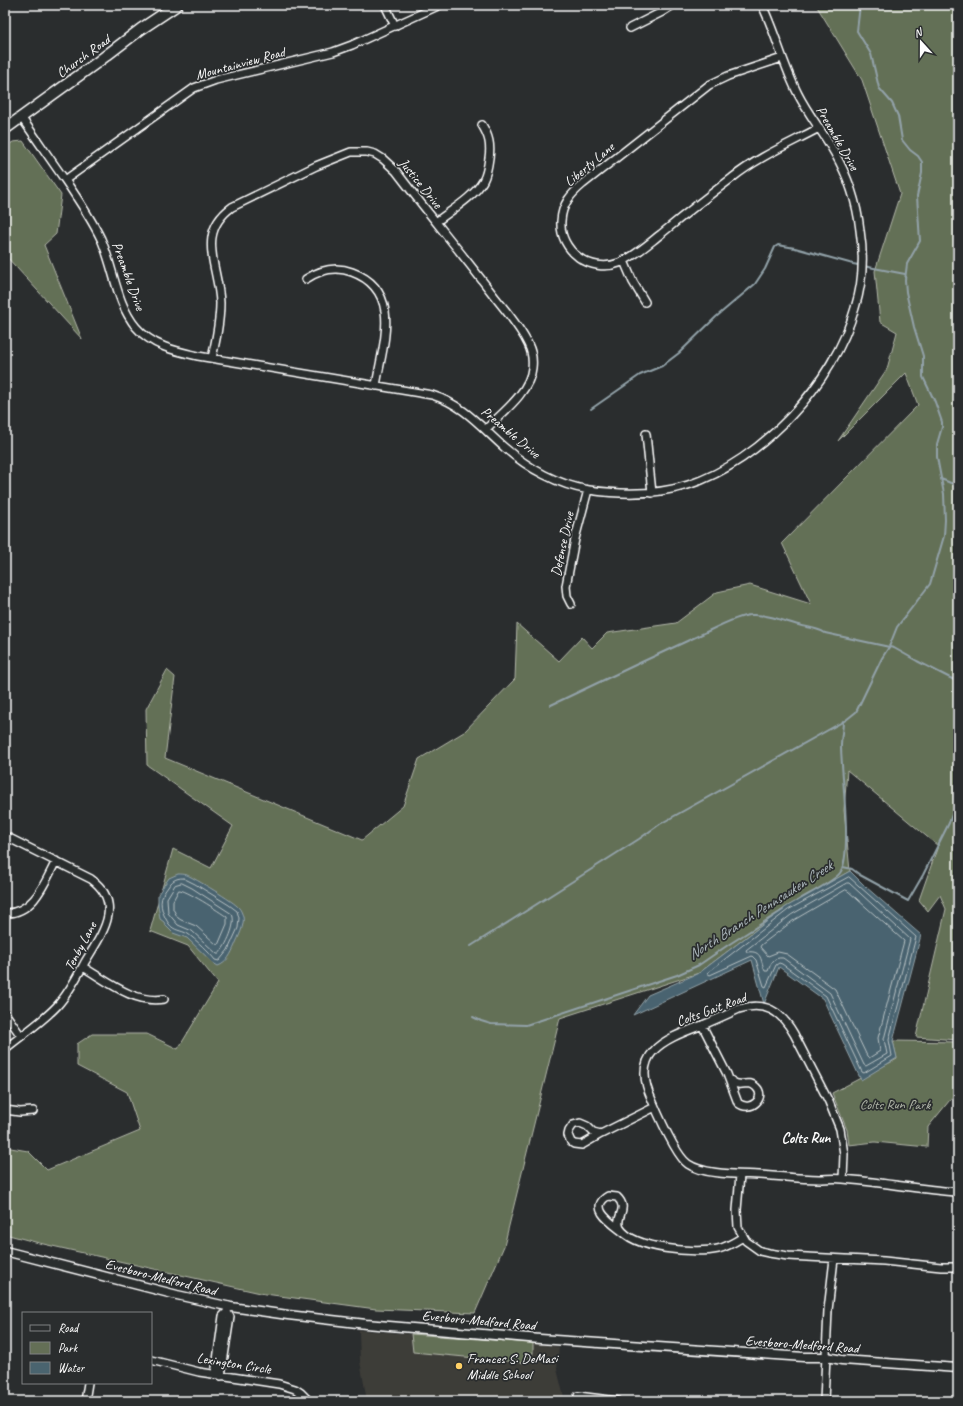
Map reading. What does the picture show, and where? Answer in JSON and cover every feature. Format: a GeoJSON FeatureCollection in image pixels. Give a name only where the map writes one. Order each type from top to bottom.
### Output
{"type":"FeatureCollection","features":[{"type":"Feature","properties":{"kind":"main road","name":"Church Road"},"geometry":{"type":"LineString","coordinates":[[5,129],[141,29],[177,5]]}},
{"type":"Feature","properties":{"kind":"street"},"geometry":{"type":"LineString","coordinates":[[385,5],[395,26]]}},
{"type":"Feature","properties":{"kind":"street","name":"Mountainview Road"},"geometry":{"type":"LineString","coordinates":[[65,180],[194,88],[216,80],[333,52],[362,42],[440,5]]}},
{"type":"Feature","properties":{"kind":"street"},"geometry":{"type":"LineString","coordinates":[[630,28],[673,5]]}},
{"type":"Feature","properties":{"kind":"street","name":"Preamble Drive"},"geometry":{"type":"LineString","coordinates":[[21,117],[85,209],[110,260],[124,306],[136,327],[153,342],[164,348],[186,354],[426,394],[442,398],[462,409],[508,450],[532,467],[563,483],[588,490],[626,494],[652,493],[689,485],[714,474],[745,456],[762,443],[794,412],[827,370],[843,340],[853,314],[860,287],[862,264],[860,230],[853,195],[834,152],[798,95],[762,5]]}},
{"type":"Feature","properties":{"kind":"street","name":"Liberty Lane"},"geometry":{"type":"LineString","coordinates":[[782,58],[728,76],[710,85],[583,184],[570,196],[565,204],[561,222],[561,232],[564,240],[569,249],[579,258],[591,264],[609,266],[624,261],[746,167],[819,128]]}},
{"type":"Feature","properties":{"kind":"street"},"geometry":{"type":"LineString","coordinates":[[436,222],[474,192],[484,180],[488,165],[490,144],[482,126]]}},
{"type":"Feature","properties":{"kind":"street","name":"Justice Drive"},"geometry":{"type":"LineString","coordinates":[[212,358],[219,324],[220,305],[211,242],[215,226],[225,212],[232,207],[334,158],[351,152],[368,152],[375,154],[390,164],[528,343],[531,351],[532,369],[527,385],[517,398],[486,429]]}},
{"type":"Feature","properties":{"kind":"street"},"geometry":{"type":"LineString","coordinates":[[624,261],[633,282],[645,302]]}},
{"type":"Feature","properties":{"kind":"street"},"geometry":{"type":"LineString","coordinates":[[306,280],[314,274],[327,270],[350,271],[364,278],[376,289],[384,304],[387,320],[376,386]]}},
{"type":"Feature","properties":{"kind":"street"},"geometry":{"type":"LineString","coordinates":[[646,434],[652,493]]}},
{"type":"Feature","properties":{"kind":"street","name":"Defense Drive"},"geometry":{"type":"LineString","coordinates":[[571,604],[567,596],[566,586],[575,539],[588,490]]}},
{"type":"Feature","properties":{"kind":"street","name":"Tenby Lane"},"geometry":{"type":"LineString","coordinates":[[5,836],[91,879],[98,884],[104,891],[107,899],[108,912],[107,923],[69,991],[58,1005],[44,1018],[5,1049]]}},
{"type":"Feature","properties":{"kind":"street"},"geometry":{"type":"LineString","coordinates":[[5,913],[18,911],[30,904],[39,892],[56,861]]}},
{"type":"Feature","properties":{"kind":"street"},"geometry":{"type":"LineString","coordinates":[[83,967],[132,994],[146,999],[164,999]]}},
{"type":"Feature","properties":{"kind":"street","name":"Colts Gait Road"},"geometry":{"type":"LineString","coordinates":[[843,1179],[843,1146],[837,1120],[796,1037],[786,1021],[769,1008],[755,1006],[739,1010],[670,1038],[650,1054],[645,1069],[645,1082],[648,1092],[680,1155],[687,1163],[700,1169],[708,1172],[843,1179],[936,1191],[958,1192]]}},
{"type":"Feature","properties":{"kind":"street"},"geometry":{"type":"LineString","coordinates":[[5,1013],[21,1036]]}},
{"type":"Feature","properties":{"kind":"street"},"geometry":{"type":"LineString","coordinates":[[702,1025],[730,1080],[738,1103],[749,1107],[756,1103],[759,1096],[758,1088],[747,1083],[738,1084],[730,1080]]}},
{"type":"Feature","properties":{"kind":"street"},"geometry":{"type":"LineString","coordinates":[[601,1134],[655,1107]]}},
{"type":"Feature","properties":{"kind":"street"},"geometry":{"type":"LineString","coordinates":[[5,1110],[20,1112],[33,1110]]}},
{"type":"Feature","properties":{"kind":"street"},"geometry":{"type":"LineString","coordinates":[[740,1174],[736,1218],[738,1227],[743,1237],[752,1246],[769,1253],[834,1259],[884,1261],[941,1267],[958,1267]]}},
{"type":"Feature","properties":{"kind":"street"},"geometry":{"type":"LineString","coordinates":[[623,1232],[619,1226],[622,1203],[617,1197],[608,1196],[602,1201],[601,1204],[601,1211],[605,1217],[623,1232],[636,1240],[653,1246],[691,1251],[718,1249],[725,1247],[743,1237]]}},
{"type":"Feature","properties":{"kind":"street","name":"Evesboro-Medford Road"},"geometry":{"type":"LineString","coordinates":[[5,1251],[228,1309],[445,1331],[958,1368]]}},
{"type":"Feature","properties":{"kind":"street"},"geometry":{"type":"LineString","coordinates":[[824,1401],[828,1310],[834,1259]]}},
{"type":"Feature","properties":{"kind":"street"},"geometry":{"type":"LineString","coordinates":[[218,1375],[230,1317],[228,1309]]}},
{"type":"Feature","properties":{"kind":"street","name":"Lexington Circle"},"geometry":{"type":"LineString","coordinates":[[152,1360],[198,1372],[279,1384],[295,1389],[308,1401]]}},
{"type":"Feature","properties":{"kind":"street"},"geometry":{"type":"LineString","coordinates":[[85,1401],[88,1384]]}},
{"type":"Feature","properties":{"kind":"street"},"geometry":{"type":"LineString","coordinates":[[578,1396],[618,1401]]}},
{"type":"Feature","properties":{"kind":"shaded area","name":"Frances S. DeMasi Middle School"},"geometry":{"type":"Polygon","coordinates":[[[359,1330],[411,1334],[413,1352],[533,1353],[533,1343],[559,1347],[557,1369],[565,1401],[367,1401],[360,1361],[359,1330]]]}},
{"type":"Feature","properties":{"kind":"green space"},"geometry":{"type":"Polygon","coordinates":[[[816,5],[958,5],[958,1040],[916,1037],[946,909],[940,895],[928,911],[919,900],[938,846],[847,770],[844,810],[850,871],[786,907],[699,973],[560,1018],[504,1246],[475,1313],[376,1309],[265,1294],[5,1234],[5,1147],[28,1151],[47,1170],[140,1131],[127,1092],[77,1066],[77,1044],[92,1034],[147,1034],[178,1049],[218,983],[188,946],[150,931],[173,849],[211,868],[233,826],[147,765],[146,709],[167,670],[175,677],[165,758],[362,840],[403,806],[419,759],[464,732],[515,679],[517,624],[559,661],[582,637],[592,648],[607,633],[676,623],[717,592],[750,585],[811,604],[782,543],[918,405],[906,373],[838,441],[887,369],[897,332],[880,322],[875,271],[900,194],[862,80],[816,5]]]}},
{"type":"Feature","properties":{"kind":"green space"},"geometry":{"type":"Polygon","coordinates":[[[23,141],[61,195],[56,234],[44,245],[82,339],[5,255],[5,147],[13,142],[23,141]]]}},
{"type":"Feature","properties":{"kind":"green space","name":"Colts Run Park"},"geometry":{"type":"Polygon","coordinates":[[[893,1041],[958,1042],[958,1090],[928,1127],[927,1147],[875,1142],[849,1145],[847,1130],[832,1093],[897,1059],[893,1041]]]}},
{"type":"Feature","properties":{"kind":"green space"},"geometry":{"type":"Polygon","coordinates":[[[411,1334],[533,1343],[533,1353],[527,1363],[413,1352],[411,1334]]]}},
{"type":"Feature","properties":{"kind":"water"},"geometry":{"type":"Polygon","coordinates":[[[850,871],[921,935],[893,1041],[897,1058],[861,1080],[823,999],[779,967],[764,1004],[752,960],[633,1015],[648,995],[699,973],[786,907],[850,871]]]}},
{"type":"Feature","properties":{"kind":"water"},"geometry":{"type":"Polygon","coordinates":[[[178,874],[187,875],[205,885],[236,905],[241,911],[243,916],[243,924],[241,931],[230,955],[221,965],[218,966],[213,963],[187,938],[173,933],[160,919],[158,894],[169,878],[178,874]]]}},
{"type":"Feature","properties":{"kind":"waterway","name":"North Branch Pennsauken Creek"},"geometry":{"type":"LineString","coordinates":[[471,946],[639,839],[660,824],[846,720],[856,712],[882,658],[889,647],[897,627],[930,584],[944,536],[944,494],[937,457],[937,444],[942,422],[935,402],[923,377],[923,356],[914,327],[906,292],[905,280],[907,264],[920,241],[917,196],[922,173],[922,162],[902,140],[898,116],[892,103],[879,88],[871,54],[857,31],[860,5]]}},
{"type":"Feature","properties":{"kind":"waterway"},"geometry":{"type":"LineString","coordinates":[[591,409],[640,375],[662,366],[679,353],[716,317],[755,284],[765,269],[775,247],[778,245],[795,248],[853,264],[905,274]]}},
{"type":"Feature","properties":{"kind":"waterway"},"geometry":{"type":"LineString","coordinates":[[941,479],[958,486]]}},
{"type":"Feature","properties":{"kind":"waterway"},"geometry":{"type":"LineString","coordinates":[[551,705],[739,617],[751,615],[770,617],[816,629],[825,633],[894,648],[958,682]]}},
{"type":"Feature","properties":{"kind":"waterway","name":"North Branch Pennsauken Creek"},"geometry":{"type":"LineString","coordinates":[[797,901],[837,876],[844,864],[846,832],[841,746],[843,721]]}},
{"type":"Feature","properties":{"kind":"waterway"},"geometry":{"type":"LineString","coordinates":[[843,867],[852,869],[860,875],[908,901],[949,823],[958,798]]}},
{"type":"Feature","properties":{"kind":"waterway","name":"North Branch Pennsauken Creek"},"geometry":{"type":"LineString","coordinates":[[473,1017],[491,1024],[526,1025],[677,975],[699,965],[783,910]]}},
{"type":"Feature","properties":{"kind":"place","name":"Frances S. DeMasi Middle School"},"geometry":{"type":"Point","coordinates":[459,1366]}},
{"type":"Feature","properties":{"kind":"district","name":"Colts Run"},"geometry":{"type":"Point","coordinates":[806,1138]}}]}
